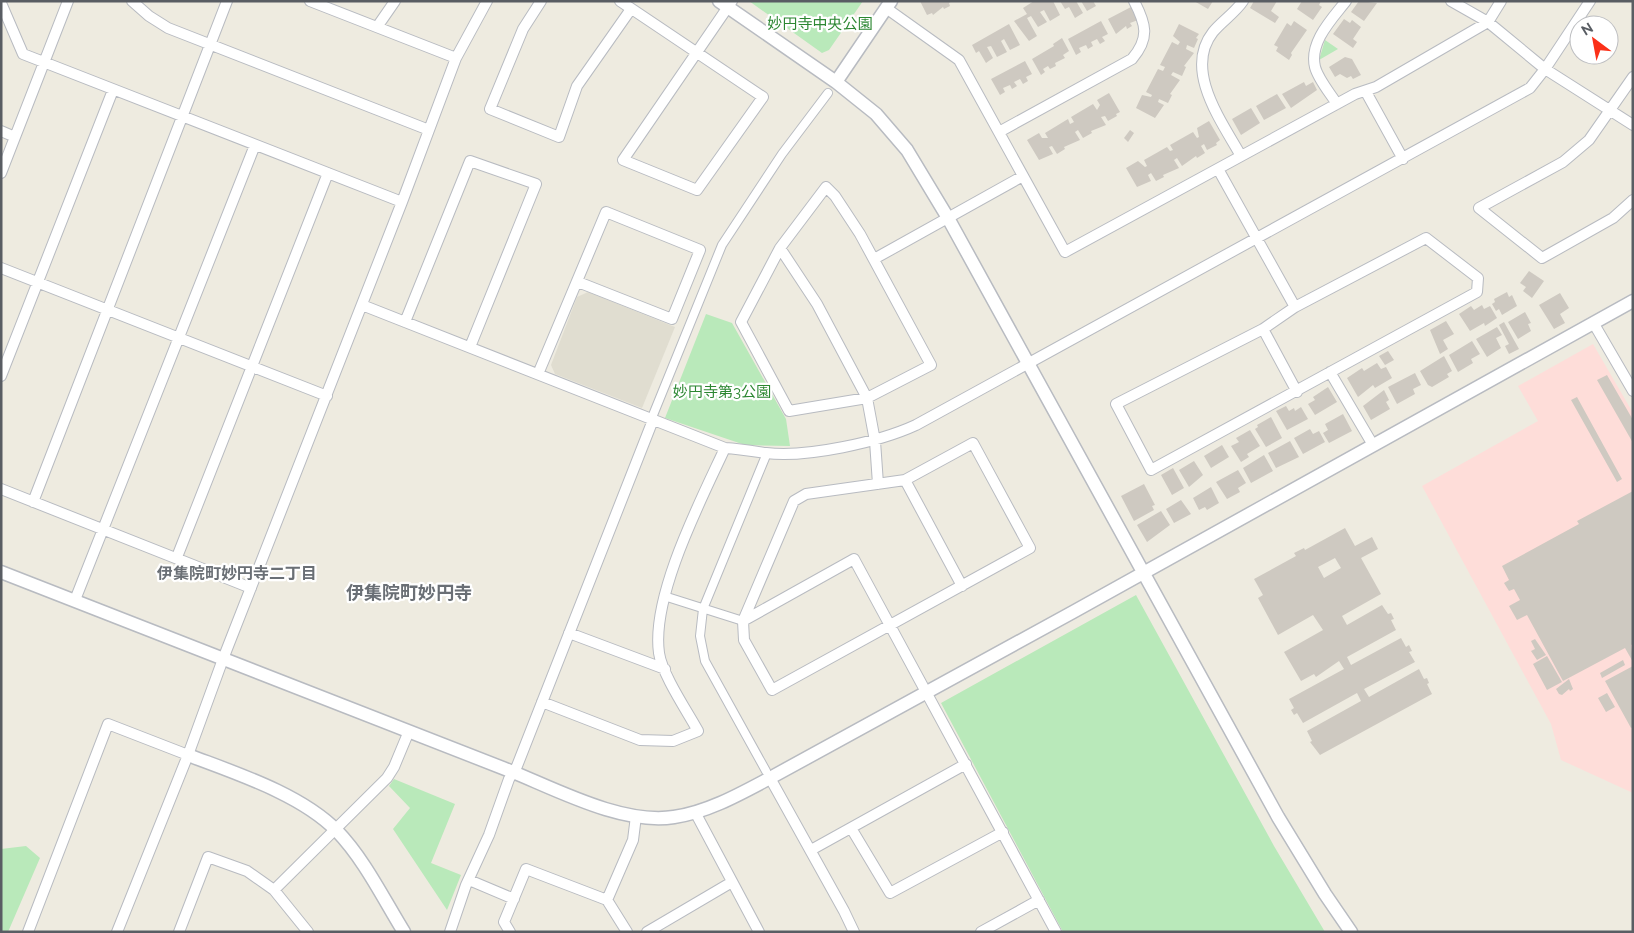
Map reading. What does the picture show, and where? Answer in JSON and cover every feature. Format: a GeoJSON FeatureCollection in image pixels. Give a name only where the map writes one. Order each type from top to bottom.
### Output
{"type":"FeatureCollection","features":[{"type":"Feature","properties":{"kind":"street"},"geometry":{"type":"LineString","coordinates":[[1,173],[68,1]]}},
{"type":"Feature","properties":{"kind":"street"},"geometry":{"type":"LineString","coordinates":[[132,1],[149,16],[168,28],[429,130]]}},
{"type":"Feature","properties":{"kind":"street"},"geometry":{"type":"LineString","coordinates":[[33,502],[227,1]]}},
{"type":"Feature","properties":{"kind":"street"},"geometry":{"type":"LineString","coordinates":[[310,1],[456,58]]}},
{"type":"Feature","properties":{"kind":"street"},"geometry":{"type":"LineString","coordinates":[[378,27],[395,1]]}},
{"type":"Feature","properties":{"kind":"street"},"geometry":{"type":"LineString","coordinates":[[117,932],[188,756],[223,659],[327,396],[456,58],[487,1]]}},
{"type":"Feature","properties":{"kind":"street"},"geometry":{"type":"LineString","coordinates":[[542,1],[523,29],[506,66],[490,109],[559,137],[577,86],[631,9]]}},
{"type":"Feature","properties":{"kind":"street"},"geometry":{"type":"LineString","coordinates":[[620,1],[697,52],[763,97],[697,190],[623,160],[697,52],[727,3],[836,82],[876,114],[907,150],[948,218],[1278,817],[1325,894],[1351,932]]}},
{"type":"Feature","properties":{"kind":"street"},"geometry":{"type":"LineString","coordinates":[[999,132],[1132,59],[1140,50],[1145,35],[1144,20],[1134,1]]}},
{"type":"Feature","properties":{"kind":"street"},"geometry":{"type":"LineString","coordinates":[[1241,156],[1209,97],[1202,65],[1205,47],[1213,32],[1243,1]]}},
{"type":"Feature","properties":{"kind":"street"},"geometry":{"type":"LineString","coordinates":[[1337,104],[1315,67],[1315,51],[1321,34],[1346,1]]}},
{"type":"Feature","properties":{"kind":"street"},"geometry":{"type":"LineString","coordinates":[[1450,1],[1488,22],[1546,69],[1633,125]]}},
{"type":"Feature","properties":{"kind":"street"},"geometry":{"type":"LineString","coordinates":[[836,82],[889,5],[959,60],[1065,252],[1355,94],[1366,92],[1488,22],[1501,1]]}},
{"type":"Feature","properties":{"kind":"street"},"geometry":{"type":"LineString","coordinates":[[362,305],[725,448],[767,453],[798,452],[875,441],[916,425],[1530,88],[1546,69],[1590,1]]}},
{"type":"Feature","properties":{"kind":"street"},"geometry":{"type":"LineString","coordinates":[[1,4],[23,54],[402,202]]}},
{"type":"Feature","properties":{"kind":"street"},"geometry":{"type":"LineString","coordinates":[[1633,77],[1589,140],[1563,162],[1479,208],[1542,258],[1613,218],[1633,200]]}},
{"type":"Feature","properties":{"kind":"street"},"geometry":{"type":"LineString","coordinates":[[1,376],[113,90]]}},
{"type":"Feature","properties":{"kind":"street"},"geometry":{"type":"LineString","coordinates":[[1366,92],[1403,159]]}},
{"type":"Feature","properties":{"kind":"street"},"geometry":{"type":"LineString","coordinates":[[450,932],[722,245],[782,154],[828,93]]}},
{"type":"Feature","properties":{"kind":"street"},"geometry":{"type":"LineString","coordinates":[[1,131],[16,137]]}},
{"type":"Feature","properties":{"kind":"street"},"geometry":{"type":"LineString","coordinates":[[75,600],[255,145]]}},
{"type":"Feature","properties":{"kind":"street"},"geometry":{"type":"LineString","coordinates":[[405,322],[470,161],[536,184],[470,347]]}},
{"type":"Feature","properties":{"kind":"street"},"geometry":{"type":"LineString","coordinates":[[1218,169],[1295,307]]}},
{"type":"Feature","properties":{"kind":"street"},"geometry":{"type":"LineString","coordinates":[[177,558],[328,173]]}},
{"type":"Feature","properties":{"kind":"street"},"geometry":{"type":"LineString","coordinates":[[874,259],[1023,176]]}},
{"type":"Feature","properties":{"kind":"street"},"geometry":{"type":"LineString","coordinates":[[826,187],[835,196],[874,259],[931,366],[867,398],[789,410],[741,322],[780,248],[826,187]]}},
{"type":"Feature","properties":{"kind":"street"},"geometry":{"type":"LineString","coordinates":[[538,374],[606,212],[700,250],[672,319],[578,282]]}},
{"type":"Feature","properties":{"kind":"street"},"geometry":{"type":"LineString","coordinates":[[1426,238],[1478,278],[1477,292],[1297,392],[1151,470],[1116,404],[1264,329],[1295,307],[1426,238]]}},
{"type":"Feature","properties":{"kind":"street"},"geometry":{"type":"LineString","coordinates":[[780,248],[817,304],[867,398],[875,441],[878,484]]}},
{"type":"Feature","properties":{"kind":"street"},"geometry":{"type":"LineString","coordinates":[[1,268],[327,396]]}},
{"type":"Feature","properties":{"kind":"street"},"geometry":{"type":"LineString","coordinates":[[1,572],[513,772],[592,806],[636,816],[673,818],[734,797],[768,774],[927,691],[1633,301]]}},
{"type":"Feature","properties":{"kind":"street"},"geometry":{"type":"LineString","coordinates":[[1594,324],[1633,391]]}},
{"type":"Feature","properties":{"kind":"street"},"geometry":{"type":"LineString","coordinates":[[1264,329],[1297,392]]}},
{"type":"Feature","properties":{"kind":"street"},"geometry":{"type":"LineString","coordinates":[[1330,372],[1373,445]]}},
{"type":"Feature","properties":{"kind":"street"},"geometry":{"type":"LineString","coordinates":[[973,443],[1030,548],[772,690],[744,640],[743,621],[794,501],[806,494],[878,484],[905,480],[973,443]]}},
{"type":"Feature","properties":{"kind":"street"},"geometry":{"type":"LineString","coordinates":[[542,702],[640,740],[673,741],[698,731],[665,669],[659,653],[661,605],[688,528],[725,448]]}},
{"type":"Feature","properties":{"kind":"street"},"geometry":{"type":"LineString","coordinates":[[767,453],[703,609],[700,636],[706,661],[811,850],[854,932]]}},
{"type":"Feature","properties":{"kind":"street"},"geometry":{"type":"LineString","coordinates":[[905,480],[962,586]]}},
{"type":"Feature","properties":{"kind":"street"},"geometry":{"type":"LineString","coordinates":[[1,489],[251,588]]}},
{"type":"Feature","properties":{"kind":"street"},"geometry":{"type":"LineString","coordinates":[[664,596],[743,621],[854,559],[1056,932]]}},
{"type":"Feature","properties":{"kind":"street"},"geometry":{"type":"LineString","coordinates":[[569,633],[665,669]]}},
{"type":"Feature","properties":{"kind":"street"},"geometry":{"type":"LineString","coordinates":[[28,932],[108,724],[276,791],[320,816],[336,830],[357,857],[404,932]]}},
{"type":"Feature","properties":{"kind":"street"},"geometry":{"type":"LineString","coordinates":[[274,890],[387,778],[394,767],[409,732]]}},
{"type":"Feature","properties":{"kind":"street"},"geometry":{"type":"LineString","coordinates":[[811,850],[966,764]]}},
{"type":"Feature","properties":{"kind":"street"},"geometry":{"type":"LineString","coordinates":[[695,812],[760,932]]}},
{"type":"Feature","properties":{"kind":"street"},"geometry":{"type":"LineString","coordinates":[[607,900],[633,840],[636,816]]}},
{"type":"Feature","properties":{"kind":"street"},"geometry":{"type":"LineString","coordinates":[[851,828],[890,893],[1003,832]]}},
{"type":"Feature","properties":{"kind":"street"},"geometry":{"type":"LineString","coordinates":[[179,932],[208,857],[247,872],[274,890],[308,932]]}},
{"type":"Feature","properties":{"kind":"street"},"geometry":{"type":"LineString","coordinates":[[510,932],[504,922],[526,869],[607,900],[628,932]]}},
{"type":"Feature","properties":{"kind":"street"},"geometry":{"type":"LineString","coordinates":[[469,880],[514,899]]}},
{"type":"Feature","properties":{"kind":"street"},"geometry":{"type":"LineString","coordinates":[[647,932],[732,882]]}},
{"type":"Feature","properties":{"kind":"street"},"geometry":{"type":"LineString","coordinates":[[981,932],[1039,900]]}},
{"type":"Feature","properties":{"kind":"shaded area"},"geometry":{"type":"Polygon","coordinates":[[[588,292],[675,327],[642,408],[555,374],[551,365],[577,297],[588,292]]]}},
{"type":"Feature","properties":{"kind":"shaded area"},"geometry":{"type":"Polygon","coordinates":[[[1593,344],[1633,413],[1633,793],[1561,760],[1551,724],[1422,486],[1538,421],[1518,386],[1593,344]]]}},
{"type":"Feature","properties":{"kind":"green space","name":"妙円寺中央公園"},"geometry":{"type":"Polygon","coordinates":[[[749,1],[863,1],[829,50],[822,53],[749,1]]]}},
{"type":"Feature","properties":{"kind":"green space"},"geometry":{"type":"Polygon","coordinates":[[[1325,40],[1338,49],[1319,60],[1325,40]]]}},
{"type":"Feature","properties":{"kind":"green space","name":"妙円寺第3公園"},"geometry":{"type":"Polygon","coordinates":[[[706,314],[732,323],[786,419],[790,446],[745,445],[665,418],[706,314]]]}},
{"type":"Feature","properties":{"kind":"green space"},"geometry":{"type":"Polygon","coordinates":[[[1136,595],[1274,846],[1325,932],[1063,932],[941,703],[1136,595]]]}},
{"type":"Feature","properties":{"kind":"green space"},"geometry":{"type":"Polygon","coordinates":[[[394,779],[455,804],[431,863],[461,875],[447,910],[393,829],[410,808],[389,786],[394,779]]]}},
{"type":"Feature","properties":{"kind":"green space"},"geometry":{"type":"Polygon","coordinates":[[[26,846],[40,858],[8,932],[1,932],[1,849],[26,846]]]}},
{"type":"Feature","properties":{"kind":"building"},"geometry":{"type":"Polygon","coordinates":[[[920,1],[952,1],[949,3],[950,6],[944,9],[943,7],[933,15],[932,13],[927,15],[920,1]]]}},
{"type":"Feature","properties":{"kind":"building"},"geometry":{"type":"Polygon","coordinates":[[[1034,1],[1053,1],[1060,15],[1050,21],[1044,10],[1040,12],[1047,22],[1038,27],[1031,16],[1027,18],[1037,36],[1029,41],[1014,21],[1027,14],[1023,8],[1034,1]]]}},
{"type":"Feature","properties":{"kind":"building"},"geometry":{"type":"Polygon","coordinates":[[[1060,1],[1076,1],[1083,13],[1075,18],[1069,7],[1065,9],[1060,1]]]}},
{"type":"Feature","properties":{"kind":"building"},"geometry":{"type":"Polygon","coordinates":[[[1081,1],[1093,1],[1096,6],[1087,11],[1081,1]]]}},
{"type":"Feature","properties":{"kind":"building"},"geometry":{"type":"Polygon","coordinates":[[[1194,1],[1213,1],[1208,9],[1194,1]]]}},
{"type":"Feature","properties":{"kind":"building"},"geometry":{"type":"Polygon","coordinates":[[[1254,1],[1277,1],[1271,11],[1279,17],[1275,23],[1250,8],[1254,1]]]}},
{"type":"Feature","properties":{"kind":"building"},"geometry":{"type":"Polygon","coordinates":[[[1302,1],[1321,1],[1319,5],[1322,7],[1313,20],[1297,9],[1302,1]]]}},
{"type":"Feature","properties":{"kind":"building"},"geometry":{"type":"Polygon","coordinates":[[[1359,1],[1377,3],[1364,21],[1351,12],[1359,1]]]}},
{"type":"Feature","properties":{"kind":"building"},"geometry":{"type":"Polygon","coordinates":[[[1131,7],[1138,20],[1130,23],[1132,26],[1127,29],[1126,26],[1116,34],[1108,19],[1131,7]]]}},
{"type":"Feature","properties":{"kind":"building"},"geometry":{"type":"Polygon","coordinates":[[[1344,19],[1350,23],[1352,20],[1361,27],[1353,39],[1357,42],[1353,48],[1333,34],[1344,19]]]}},
{"type":"Feature","properties":{"kind":"building"},"geometry":{"type":"Polygon","coordinates":[[[1101,21],[1108,34],[1102,37],[1105,41],[1100,44],[1097,39],[1091,42],[1093,46],[1088,49],[1086,45],[1079,48],[1081,52],[1076,55],[1068,39],[1101,21]]]}},
{"type":"Feature","properties":{"kind":"building"},"geometry":{"type":"Polygon","coordinates":[[[1294,21],[1307,30],[1291,53],[1292,55],[1289,60],[1276,51],[1278,47],[1274,45],[1287,23],[1291,26],[1294,21]]]}},
{"type":"Feature","properties":{"kind":"building"},"geometry":{"type":"Polygon","coordinates":[[[1009,24],[1020,45],[1010,50],[1004,39],[1001,41],[1007,52],[997,57],[991,46],[987,47],[993,58],[986,63],[979,51],[976,53],[972,45],[1009,24]]]}},
{"type":"Feature","properties":{"kind":"building"},"geometry":{"type":"Polygon","coordinates":[[[1179,24],[1199,34],[1196,38],[1198,39],[1194,48],[1187,45],[1186,49],[1194,53],[1184,66],[1186,67],[1182,76],[1173,72],[1171,75],[1180,80],[1170,94],[1172,95],[1168,103],[1159,99],[1158,102],[1164,105],[1155,118],[1136,108],[1142,95],[1151,97],[1152,95],[1146,92],[1158,69],[1163,71],[1165,67],[1160,65],[1172,42],[1178,45],[1180,42],[1173,36],[1179,24]]]}},
{"type":"Feature","properties":{"kind":"building"},"geometry":{"type":"Polygon","coordinates":[[[1062,38],[1069,51],[1063,55],[1065,58],[1055,63],[1056,66],[1050,69],[1048,66],[1043,69],[1045,72],[1041,75],[1032,59],[1054,46],[1053,44],[1062,38]]]}},
{"type":"Feature","properties":{"kind":"building"},"geometry":{"type":"Polygon","coordinates":[[[1345,57],[1352,59],[1361,75],[1353,79],[1351,76],[1347,78],[1340,74],[1335,77],[1329,67],[1345,57]]]}},
{"type":"Feature","properties":{"kind":"building"},"geometry":{"type":"Polygon","coordinates":[[[1025,61],[1032,74],[1026,77],[1028,81],[1023,84],[1020,79],[1014,82],[1017,86],[1012,89],[1010,85],[1003,88],[1005,92],[1000,95],[991,79],[1025,61]]]}},
{"type":"Feature","properties":{"kind":"building"},"geometry":{"type":"Polygon","coordinates":[[[1304,82],[1306,86],[1313,82],[1317,90],[1291,108],[1282,94],[1304,82]]]}},
{"type":"Feature","properties":{"kind":"building"},"geometry":{"type":"Polygon","coordinates":[[[1109,93],[1120,112],[1116,114],[1117,116],[1108,121],[1105,116],[1101,117],[1106,125],[1091,131],[1092,133],[1083,138],[1078,130],[1075,132],[1080,140],[1064,147],[1065,149],[1057,154],[1052,146],[1049,147],[1053,154],[1039,160],[1027,140],[1039,133],[1042,138],[1048,138],[1045,133],[1068,119],[1070,124],[1074,122],[1071,117],[1093,104],[1097,110],[1100,105],[1097,100],[1109,93]]]}},
{"type":"Feature","properties":{"kind":"building"},"geometry":{"type":"Polygon","coordinates":[[[1277,94],[1286,108],[1264,120],[1256,106],[1277,94]]]}},
{"type":"Feature","properties":{"kind":"building"},"geometry":{"type":"Polygon","coordinates":[[[1251,108],[1260,123],[1241,135],[1232,119],[1251,108]]]}},
{"type":"Feature","properties":{"kind":"building"},"geometry":{"type":"Polygon","coordinates":[[[1209,121],[1220,140],[1216,143],[1217,145],[1207,150],[1204,144],[1201,146],[1205,153],[1197,158],[1196,156],[1182,166],[1177,158],[1174,160],[1179,168],[1163,175],[1164,177],[1156,181],[1151,173],[1148,175],[1151,181],[1137,187],[1126,168],[1138,161],[1145,167],[1147,166],[1144,160],[1167,147],[1170,151],[1173,150],[1170,145],[1193,132],[1197,138],[1199,137],[1197,128],[1209,121]]]}},
{"type":"Feature","properties":{"kind":"building"},"geometry":{"type":"Polygon","coordinates":[[[1130,130],[1134,133],[1128,142],[1124,138],[1130,130]]]}},
{"type":"Feature","properties":{"kind":"building"},"geometry":{"type":"Polygon","coordinates":[[[1529,271],[1544,281],[1532,298],[1523,291],[1526,287],[1520,283],[1529,271]]]}},
{"type":"Feature","properties":{"kind":"building"},"geometry":{"type":"Polygon","coordinates":[[[1507,292],[1509,297],[1512,295],[1517,306],[1502,315],[1499,309],[1496,311],[1492,304],[1495,302],[1494,299],[1507,292]]]}},
{"type":"Feature","properties":{"kind":"building"},"geometry":{"type":"Polygon","coordinates":[[[1560,293],[1569,308],[1560,314],[1565,323],[1554,329],[1539,305],[1560,293]]]}},
{"type":"Feature","properties":{"kind":"building"},"geometry":{"type":"Polygon","coordinates":[[[1482,305],[1484,309],[1490,306],[1497,318],[1485,326],[1484,323],[1470,331],[1459,314],[1471,306],[1474,310],[1482,305]]]}},
{"type":"Feature","properties":{"kind":"building"},"geometry":{"type":"Polygon","coordinates":[[[1525,312],[1531,323],[1528,324],[1531,331],[1518,339],[1508,322],[1525,312]]]}},
{"type":"Feature","properties":{"kind":"building"},"geometry":{"type":"Polygon","coordinates":[[[1446,321],[1454,334],[1443,340],[1448,349],[1440,354],[1430,330],[1446,321]]]}},
{"type":"Feature","properties":{"kind":"building"},"geometry":{"type":"Polygon","coordinates":[[[1504,322],[1519,349],[1509,354],[1505,346],[1509,344],[1499,325],[1504,322]]]}},
{"type":"Feature","properties":{"kind":"building"},"geometry":{"type":"Polygon","coordinates":[[[1497,327],[1502,335],[1496,338],[1501,348],[1487,357],[1476,339],[1497,327]]]}},
{"type":"Feature","properties":{"kind":"building"},"geometry":{"type":"Polygon","coordinates":[[[1472,341],[1480,354],[1471,359],[1473,363],[1458,372],[1449,355],[1472,341]]]}},
{"type":"Feature","properties":{"kind":"building"},"geometry":{"type":"Polygon","coordinates":[[[1388,351],[1394,360],[1385,365],[1379,356],[1388,351]]]}},
{"type":"Feature","properties":{"kind":"building"},"geometry":{"type":"Polygon","coordinates":[[[1444,356],[1452,371],[1447,374],[1449,377],[1432,387],[1428,385],[1420,371],[1444,356]]]}},
{"type":"Feature","properties":{"kind":"building"},"geometry":{"type":"Polygon","coordinates":[[[1377,363],[1381,369],[1386,367],[1392,378],[1375,388],[1373,385],[1358,397],[1347,378],[1362,368],[1364,371],[1377,363]]]}},
{"type":"Feature","properties":{"kind":"building"},"geometry":{"type":"Polygon","coordinates":[[[1415,373],[1421,385],[1413,389],[1415,394],[1397,404],[1388,387],[1415,373]]]}},
{"type":"Feature","properties":{"kind":"building"},"geometry":{"type":"Polygon","coordinates":[[[1607,375],[1633,420],[1633,443],[1597,380],[1607,375]]]}},
{"type":"Feature","properties":{"kind":"building"},"geometry":{"type":"Polygon","coordinates":[[[1328,387],[1337,402],[1315,415],[1308,404],[1315,400],[1313,397],[1328,387]]]}},
{"type":"Feature","properties":{"kind":"building"},"geometry":{"type":"Polygon","coordinates":[[[1384,390],[1389,400],[1386,402],[1390,409],[1371,420],[1363,406],[1384,390]]]}},
{"type":"Feature","properties":{"kind":"building"},"geometry":{"type":"Polygon","coordinates":[[[1577,397],[1622,479],[1617,482],[1571,400],[1577,397]]]}},
{"type":"Feature","properties":{"kind":"building"},"geometry":{"type":"Polygon","coordinates":[[[1286,406],[1289,411],[1294,408],[1295,411],[1301,407],[1308,419],[1287,430],[1276,411],[1286,406]]]}},
{"type":"Feature","properties":{"kind":"building"},"geometry":{"type":"Polygon","coordinates":[[[1343,414],[1352,431],[1329,443],[1323,433],[1328,430],[1325,424],[1343,414]]]}},
{"type":"Feature","properties":{"kind":"building"},"geometry":{"type":"Polygon","coordinates":[[[1271,417],[1282,438],[1266,447],[1255,429],[1258,427],[1257,425],[1271,417]]]}},
{"type":"Feature","properties":{"kind":"building"},"geometry":{"type":"Polygon","coordinates":[[[1310,429],[1313,434],[1319,431],[1325,442],[1303,454],[1294,438],[1310,429]]]}},
{"type":"Feature","properties":{"kind":"building"},"geometry":{"type":"Polygon","coordinates":[[[1250,430],[1260,446],[1247,454],[1249,457],[1241,462],[1231,446],[1239,442],[1236,438],[1250,430]]]}},
{"type":"Feature","properties":{"kind":"building"},"geometry":{"type":"Polygon","coordinates":[[[1290,441],[1299,457],[1276,468],[1268,453],[1290,441]]]}},
{"type":"Feature","properties":{"kind":"building"},"geometry":{"type":"Polygon","coordinates":[[[1222,445],[1229,457],[1211,468],[1204,456],[1222,445]]]}},
{"type":"Feature","properties":{"kind":"building"},"geometry":{"type":"Polygon","coordinates":[[[1264,455],[1273,471],[1251,483],[1243,468],[1264,455]]]}},
{"type":"Feature","properties":{"kind":"building"},"geometry":{"type":"Polygon","coordinates":[[[1194,461],[1203,475],[1189,487],[1179,470],[1194,461]]]}},
{"type":"Feature","properties":{"kind":"building"},"geometry":{"type":"Polygon","coordinates":[[[1173,468],[1184,488],[1172,495],[1161,475],[1173,468]]]}},
{"type":"Feature","properties":{"kind":"building"},"geometry":{"type":"Polygon","coordinates":[[[1238,470],[1246,483],[1238,488],[1240,492],[1227,499],[1216,482],[1238,470]]]}},
{"type":"Feature","properties":{"kind":"building"},"geometry":{"type":"Polygon","coordinates":[[[1144,484],[1155,505],[1152,506],[1154,510],[1134,521],[1121,496],[1144,484]]]}},
{"type":"Feature","properties":{"kind":"building"},"geometry":{"type":"Polygon","coordinates":[[[1211,487],[1219,503],[1207,510],[1205,507],[1199,510],[1193,498],[1211,487]]]}},
{"type":"Feature","properties":{"kind":"building"},"geometry":{"type":"Polygon","coordinates":[[[1633,491],[1633,644],[1631,645],[1633,662],[1625,648],[1563,681],[1527,615],[1517,620],[1509,606],[1520,600],[1514,589],[1509,591],[1504,583],[1509,580],[1502,566],[1579,524],[1577,521],[1633,491]]]}},
{"type":"Feature","properties":{"kind":"building"},"geometry":{"type":"Polygon","coordinates":[[[1181,500],[1191,514],[1174,523],[1166,509],[1181,500]]]}},
{"type":"Feature","properties":{"kind":"building"},"geometry":{"type":"Polygon","coordinates":[[[1161,511],[1170,525],[1147,542],[1137,525],[1161,511]]]}},
{"type":"Feature","properties":{"kind":"building"},"geometry":{"type":"Polygon","coordinates":[[[1345,528],[1355,546],[1372,537],[1378,549],[1361,558],[1381,594],[1342,616],[1347,625],[1382,605],[1388,614],[1391,613],[1394,619],[1391,620],[1396,630],[1347,657],[1351,665],[1401,638],[1406,647],[1409,645],[1412,651],[1409,652],[1415,662],[1364,689],[1369,697],[1419,669],[1424,679],[1427,678],[1429,683],[1427,684],[1432,694],[1320,755],[1310,742],[1312,741],[1307,731],[1361,701],[1357,693],[1303,723],[1297,713],[1294,715],[1291,710],[1294,708],[1289,699],[1344,669],[1339,661],[1316,677],[1314,674],[1301,681],[1284,652],[1323,630],[1313,615],[1278,635],[1258,598],[1263,595],[1254,579],[1296,556],[1294,553],[1304,548],[1305,550],[1345,528]],[[1335,558],[1318,567],[1324,578],[1341,568],[1335,558]]]}},
{"type":"Feature","properties":{"kind":"building"},"geometry":{"type":"Polygon","coordinates":[[[1535,639],[1546,655],[1537,660],[1531,651],[1535,649],[1531,641],[1535,639]]]}},
{"type":"Feature","properties":{"kind":"building"},"geometry":{"type":"Polygon","coordinates":[[[1547,656],[1562,682],[1547,690],[1533,664],[1547,656]]]}},
{"type":"Feature","properties":{"kind":"building"},"geometry":{"type":"Polygon","coordinates":[[[1623,660],[1625,665],[1602,678],[1600,673],[1623,660]]]}},
{"type":"Feature","properties":{"kind":"building"},"geometry":{"type":"Polygon","coordinates":[[[1633,666],[1633,727],[1631,728],[1605,681],[1633,666]]]}},
{"type":"Feature","properties":{"kind":"building"},"geometry":{"type":"Polygon","coordinates":[[[1569,679],[1573,689],[1570,691],[1569,689],[1562,695],[1559,694],[1556,689],[1569,679]]]}},
{"type":"Feature","properties":{"kind":"building"},"geometry":{"type":"Polygon","coordinates":[[[1607,693],[1615,707],[1606,712],[1598,698],[1607,693]]]}},
{"type":"Feature","properties":{"kind":"district","name":"伊集院町妙円寺二丁目"},"geometry":{"type":"Point","coordinates":[237,573]}},
{"type":"Feature","properties":{"kind":"district","name":"伊集院町妙円寺"},"geometry":{"type":"Point","coordinates":[409,593]}}]}
